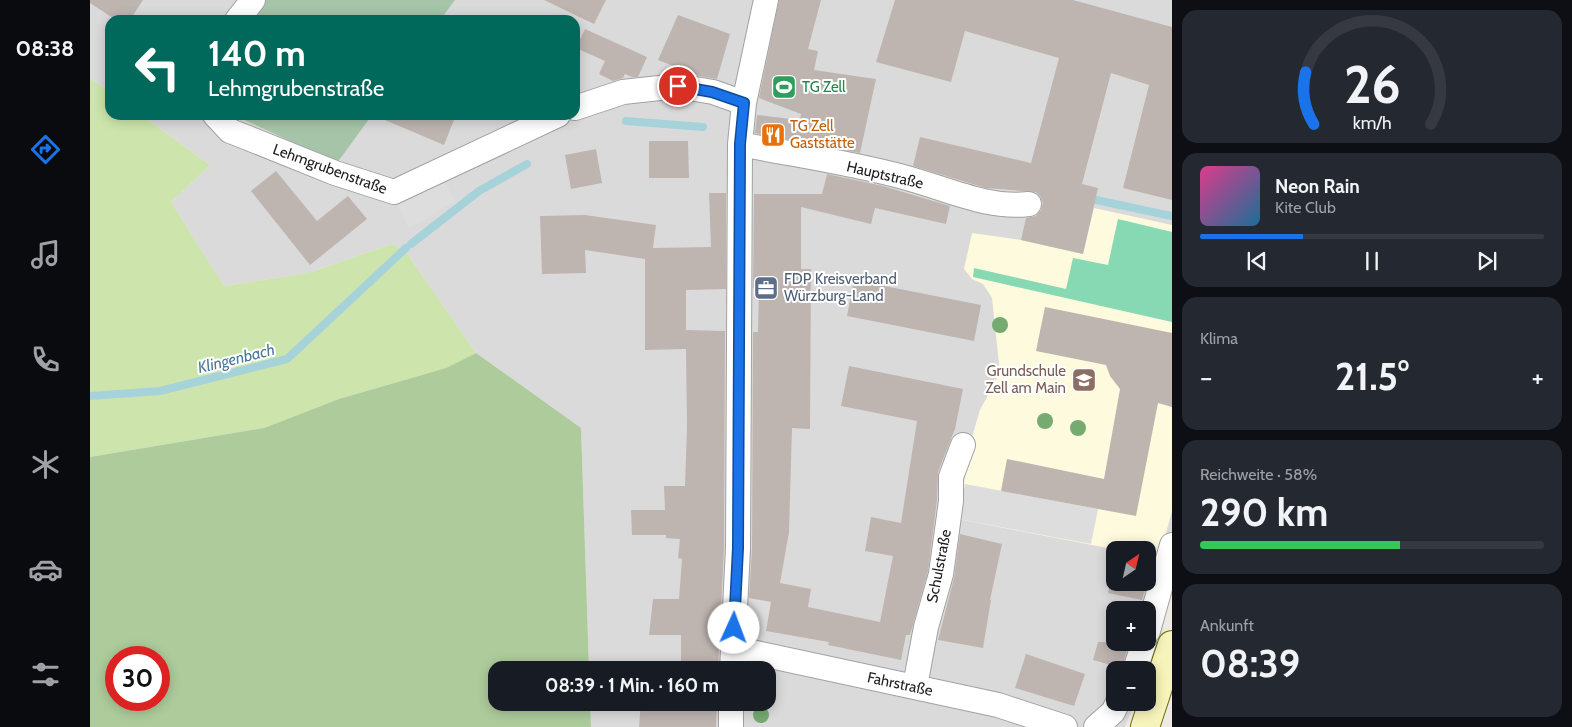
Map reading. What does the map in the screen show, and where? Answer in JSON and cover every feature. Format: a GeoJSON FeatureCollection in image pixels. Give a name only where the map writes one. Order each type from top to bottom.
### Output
{"type":"FeatureCollection","features":[{"type":"Feature","properties":{"kind":"main road"},"geometry":{"type":"LineString","coordinates":[[1147,722],[1172,645]]}},
{"type":"Feature","properties":{"kind":"street"},"geometry":{"type":"LineString","coordinates":[[241,15],[253,0]]}},
{"type":"Feature","properties":{"kind":"street"},"geometry":{"type":"LineString","coordinates":[[732,659],[738,548],[740,144],[744,103],[766,0]]}},
{"type":"Feature","properties":{"kind":"street"},"geometry":{"type":"LineString","coordinates":[[580,106],[623,92],[678,86],[712,92],[744,103]]}},
{"type":"Feature","properties":{"kind":"street","name":"Lehmgrubenstraße"},"geometry":{"type":"LineString","coordinates":[[220,120],[230,130],[248,138],[335,173],[394,192],[547,120]]}},
{"type":"Feature","properties":{"kind":"street","name":"Hauptstraße"},"geometry":{"type":"LineString","coordinates":[[740,144],[907,178],[966,196],[1011,206],[1029,204]]}},
{"type":"Feature","properties":{"kind":"street","name":"Schulstraße"},"geometry":{"type":"LineString","coordinates":[[914,686],[926,627],[941,574],[951,501],[951,476],[963,445]]}},
{"type":"Feature","properties":{"kind":"street"},"geometry":{"type":"LineString","coordinates":[[1156,602],[1172,545]]}},
{"type":"Feature","properties":{"kind":"street","name":"Fahrstraße"},"geometry":{"type":"LineString","coordinates":[[732,659],[914,686],[998,705],[1065,727]]}},
{"type":"Feature","properties":{"kind":"street"},"geometry":{"type":"LineString","coordinates":[[731,711],[731,727]]}},
{"type":"Feature","properties":{"kind":"street"},"geometry":{"type":"LineString","coordinates":[[1096,727],[1114,711]]}},
{"type":"Feature","properties":{"kind":"shaded area"},"geometry":{"type":"Polygon","coordinates":[[[90,0],[1172,0],[1172,593],[1156,639],[1156,601],[1106,601],[1106,651],[1152,651],[1148,661],[1106,661],[1106,711],[1131,711],[1125,727],[591,727],[590,711],[776,711],[776,661],[589,661],[581,428],[476,353],[406,252],[391,244],[309,273],[224,286],[171,202],[210,165],[148,120],[580,120],[580,15],[105,15],[105,88],[90,78],[90,0]]]}},
{"type":"Feature","properties":{"kind":"shaded area"},"geometry":{"type":"Polygon","coordinates":[[[444,181],[455,201],[409,229],[397,203],[444,181]]]}},
{"type":"Feature","properties":{"kind":"shaded area","name":"Grundschule Zell am Main"},"geometry":{"type":"Polygon","coordinates":[[[1094,208],[1172,225],[1172,511],[1159,559],[1156,558],[1156,541],[1106,541],[1106,548],[958,519],[971,440],[980,410],[999,374],[992,298],[983,284],[972,279],[964,269],[972,233],[1021,240],[1083,254],[1094,208]]]}},
{"type":"Feature","properties":{"kind":"shaded area"},"geometry":{"type":"Polygon","coordinates":[[[965,484],[1098,509],[1091,544],[958,519],[965,484]]]}},
{"type":"Feature","properties":{"kind":"shaded area"},"geometry":{"type":"Polygon","coordinates":[[[743,597],[771,602],[766,631],[747,627],[743,597]]]}},
{"type":"Feature","properties":{"kind":"green space"},"geometry":{"type":"Polygon","coordinates":[[[262,0],[455,0],[444,15],[250,15],[262,0]]]}},
{"type":"Feature","properties":{"kind":"green space"},"geometry":{"type":"Polygon","coordinates":[[[90,78],[105,88],[105,120],[148,120],[210,165],[171,202],[224,286],[309,273],[391,244],[406,252],[476,353],[446,368],[339,399],[264,428],[90,457],[90,78]]]}},
{"type":"Feature","properties":{"kind":"green space"},"geometry":{"type":"Polygon","coordinates":[[[245,120],[368,120],[337,163],[245,120]]]}},
{"type":"Feature","properties":{"kind":"green space"},"geometry":{"type":"Polygon","coordinates":[[[1118,219],[1172,232],[1172,322],[973,277],[974,268],[1066,289],[1073,258],[1108,265],[1118,219]]]}},
{"type":"Feature","properties":{"kind":"green space"},"geometry":{"type":"Polygon","coordinates":[[[476,353],[581,428],[589,661],[488,661],[488,711],[590,711],[591,727],[90,727],[90,457],[264,428],[339,399],[446,368],[476,353]]]}},
{"type":"Feature","properties":{"kind":"building"},"geometry":{"type":"Polygon","coordinates":[[[90,0],[143,0],[133,15],[108,15],[90,3],[90,0]]]}},
{"type":"Feature","properties":{"kind":"building"},"geometry":{"type":"Polygon","coordinates":[[[544,0],[606,0],[594,24],[580,17],[580,15],[575,15],[544,0]]]}},
{"type":"Feature","properties":{"kind":"building"},"geometry":{"type":"Polygon","coordinates":[[[779,0],[821,0],[808,49],[818,51],[814,70],[876,79],[860,153],[755,133],[757,115],[800,120],[801,114],[759,98],[779,0]]]}},
{"type":"Feature","properties":{"kind":"building"},"geometry":{"type":"Polygon","coordinates":[[[895,0],[1073,0],[1172,27],[1172,200],[1123,188],[1149,85],[1111,73],[1082,184],[1098,188],[1083,254],[1021,240],[1026,218],[1036,216],[1041,210],[1043,203],[1036,192],[986,188],[913,166],[920,137],[1031,163],[1059,58],[965,31],[951,82],[876,62],[895,0]]]}},
{"type":"Feature","properties":{"kind":"building"},"geometry":{"type":"Polygon","coordinates":[[[678,15],[730,34],[717,79],[699,76],[658,60],[678,15]]]}},
{"type":"Feature","properties":{"kind":"building"},"geometry":{"type":"Polygon","coordinates":[[[585,29],[647,57],[638,77],[625,74],[623,78],[613,81],[599,74],[605,61],[580,50],[580,40],[585,29]]]}},
{"type":"Feature","properties":{"kind":"building"},"geometry":{"type":"Polygon","coordinates":[[[385,120],[454,120],[444,145],[385,120]]]}},
{"type":"Feature","properties":{"kind":"building"},"geometry":{"type":"Polygon","coordinates":[[[649,141],[688,141],[689,178],[649,178],[649,141]]]}},
{"type":"Feature","properties":{"kind":"building"},"geometry":{"type":"Polygon","coordinates":[[[596,149],[602,183],[571,189],[565,155],[596,149]]]}},
{"type":"Feature","properties":{"kind":"building"},"geometry":{"type":"Polygon","coordinates":[[[276,171],[317,221],[348,196],[367,219],[310,265],[251,191],[276,171]]]}},
{"type":"Feature","properties":{"kind":"building"},"geometry":{"type":"Polygon","coordinates":[[[827,174],[883,186],[950,206],[946,224],[875,208],[871,224],[801,207],[801,269],[811,269],[810,429],[792,428],[789,532],[780,583],[811,589],[808,607],[880,622],[893,556],[865,551],[871,517],[901,523],[917,421],[841,406],[849,366],[963,389],[955,429],[938,472],[937,500],[928,571],[910,635],[906,635],[901,660],[828,645],[829,642],[766,631],[771,602],[749,598],[752,548],[753,332],[758,332],[759,288],[753,288],[754,194],[822,194],[827,174]]]}},
{"type":"Feature","properties":{"kind":"building"},"geometry":{"type":"Polygon","coordinates":[[[709,193],[726,193],[726,289],[686,290],[686,330],[725,331],[724,548],[718,661],[681,661],[681,635],[649,635],[653,599],[679,599],[682,559],[678,558],[680,539],[666,538],[666,535],[632,535],[631,510],[665,510],[664,486],[685,486],[687,427],[686,349],[645,350],[645,259],[585,250],[586,273],[542,274],[540,216],[585,215],[656,225],[653,248],[711,247],[709,193]]]}},
{"type":"Feature","properties":{"kind":"building"},"geometry":{"type":"Polygon","coordinates":[[[854,280],[981,305],[974,341],[847,316],[854,280]]]}},
{"type":"Feature","properties":{"kind":"building"},"geometry":{"type":"Polygon","coordinates":[[[1045,307],[1172,333],[1172,407],[1158,403],[1136,516],[1001,491],[1007,459],[1104,479],[1120,389],[1110,376],[1106,365],[1036,351],[1045,307]]]}},
{"type":"Feature","properties":{"kind":"building"},"geometry":{"type":"Polygon","coordinates":[[[960,534],[1002,544],[990,600],[983,648],[938,640],[954,578],[960,534]]]}},
{"type":"Feature","properties":{"kind":"building"},"geometry":{"type":"Polygon","coordinates":[[[1108,591],[1144,591],[1142,600],[1108,593],[1108,591]]]}},
{"type":"Feature","properties":{"kind":"building"},"geometry":{"type":"Polygon","coordinates":[[[1098,642],[1106,642],[1106,651],[1127,651],[1124,661],[1106,661],[1106,664],[1093,660],[1098,642]]]}},
{"type":"Feature","properties":{"kind":"building"},"geometry":{"type":"Polygon","coordinates":[[[1026,654],[1085,674],[1074,706],[1015,688],[1026,654]]]}},
{"type":"Feature","properties":{"kind":"building"},"geometry":{"type":"Polygon","coordinates":[[[640,711],[717,711],[716,727],[639,727],[640,711]]]}},
{"type":"Feature","properties":{"kind":"waterway","name":"Klingenbach"},"geometry":{"type":"LineString","coordinates":[[626,121],[703,127]]}},
{"type":"Feature","properties":{"kind":"waterway","name":"Klingenbach"},"geometry":{"type":"LineString","coordinates":[[411,244],[479,191],[527,164]]}},
{"type":"Feature","properties":{"kind":"waterway","name":"Klingenbach"},"geometry":{"type":"LineString","coordinates":[[1096,200],[1172,216]]}},
{"type":"Feature","properties":{"kind":"waterway","name":"Klingenbach"},"geometry":{"type":"LineString","coordinates":[[90,396],[160,391],[287,359],[406,248]]}},
{"type":"Feature","properties":{"kind":"place","name":"TG Zell"},"geometry":{"type":"Point","coordinates":[784,87]}},
{"type":"Feature","properties":{"kind":"place","name":"TG Zell Gaststätte"},"geometry":{"type":"Point","coordinates":[773,135]}},
{"type":"Feature","properties":{"kind":"place","name":"FDP Kreisverband Würzburg-Land"},"geometry":{"type":"Point","coordinates":[766,288]}},
{"type":"Feature","properties":{"kind":"place","name":"Grundschule Zell am Main"},"geometry":{"type":"Point","coordinates":[1084,380]}},
{"type":"Feature","properties":{"kind":"route"},"geometry":{"type":"LineString","coordinates":[[678,86],[712,92],[744,103],[740,144],[738,548],[734,628]]}}]}
